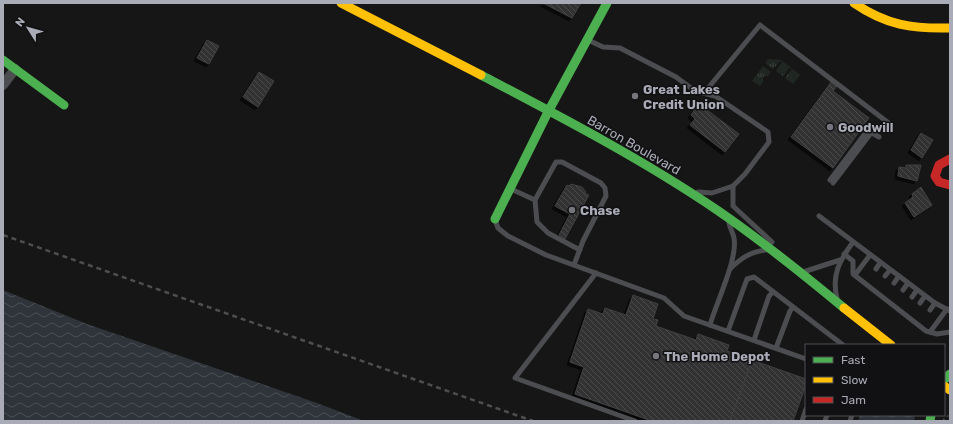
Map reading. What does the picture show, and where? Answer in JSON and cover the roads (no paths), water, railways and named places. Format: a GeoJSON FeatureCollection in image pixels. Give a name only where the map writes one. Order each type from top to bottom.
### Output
{"type":"FeatureCollection","features":[{"type":"Feature","properties":{"kind":"main road","name":"Barron Boulevard"},"geometry":{"type":"LineString","coordinates":[[341,3],[548,112],[601,138],[687,191],[770,250],[891,344]]}},
{"type":"Feature","properties":{"kind":"main road"},"geometry":{"type":"LineString","coordinates":[[495,219],[548,112],[607,3]]}},
{"type":"Feature","properties":{"kind":"main road"},"geometry":{"type":"LineString","coordinates":[[854,3],[869,14],[889,23],[925,30],[950,28]]}},
{"type":"Feature","properties":{"kind":"main road"},"geometry":{"type":"LineString","coordinates":[[3,60],[64,105]]}},
{"type":"Feature","properties":{"kind":"main road"},"geometry":{"type":"LineString","coordinates":[[950,159],[942,161],[937,166],[935,176],[939,182],[950,185]]}},
{"type":"Feature","properties":{"kind":"street"},"geometry":{"type":"LineString","coordinates":[[3,85],[15,69]]}},
{"type":"Feature","properties":{"kind":"lane"},"geometry":{"type":"LineString","coordinates":[[704,93],[760,25],[890,124]]}},
{"type":"Feature","properties":{"kind":"lane"},"geometry":{"type":"LineString","coordinates":[[588,39],[603,47],[620,48],[676,77],[695,91],[716,96],[768,132],[769,142],[745,174],[733,186],[712,193],[687,191]]}},
{"type":"Feature","properties":{"kind":"lane"},"geometry":{"type":"LineString","coordinates":[[831,182],[864,134],[870,132],[875,133],[879,137]]}},
{"type":"Feature","properties":{"kind":"lane"},"geometry":{"type":"LineString","coordinates":[[574,265],[606,196],[605,188],[601,184],[562,162],[556,162],[535,200],[537,222],[548,233],[580,250]]}},
{"type":"Feature","properties":{"kind":"lane"},"geometry":{"type":"LineString","coordinates":[[733,186],[733,206],[763,232],[798,272],[840,260]]}},
{"type":"Feature","properties":{"kind":"lane"},"geometry":{"type":"LineString","coordinates":[[510,188],[535,200]]}},
{"type":"Feature","properties":{"kind":"lane"},"geometry":{"type":"LineString","coordinates":[[819,216],[917,290],[948,310],[930,332]]}},
{"type":"Feature","properties":{"kind":"lane"},"geometry":{"type":"LineString","coordinates":[[710,325],[729,270],[734,238],[727,218]]}},
{"type":"Feature","properties":{"kind":"lane"},"geometry":{"type":"LineString","coordinates":[[495,219],[498,228],[508,236],[546,254],[664,298],[684,316],[805,359]]}},
{"type":"Feature","properties":{"kind":"lane"},"geometry":{"type":"LineString","coordinates":[[839,304],[836,271],[840,260],[853,242]]}},
{"type":"Feature","properties":{"kind":"lane"},"geometry":{"type":"LineString","coordinates":[[729,270],[742,257],[755,252],[770,250]]}},
{"type":"Feature","properties":{"kind":"lane"},"geometry":{"type":"LineString","coordinates":[[844,254],[853,262],[855,275],[919,325],[930,332],[937,334],[950,332]]}},
{"type":"Feature","properties":{"kind":"lane"},"geometry":{"type":"LineString","coordinates":[[855,275],[870,255]]}},
{"type":"Feature","properties":{"kind":"lane"},"geometry":{"type":"LineString","coordinates":[[876,269],[880,263]]}},
{"type":"Feature","properties":{"kind":"lane"},"geometry":{"type":"LineString","coordinates":[[885,276],[890,270]]}},
{"type":"Feature","properties":{"kind":"lane"},"geometry":{"type":"LineString","coordinates":[[596,273],[515,378],[635,421]]}},
{"type":"Feature","properties":{"kind":"lane"},"geometry":{"type":"LineString","coordinates":[[894,283],[899,276]]}},
{"type":"Feature","properties":{"kind":"lane"},"geometry":{"type":"LineString","coordinates":[[728,331],[747,279],[754,277],[842,344]]}},
{"type":"Feature","properties":{"kind":"lane"},"geometry":{"type":"LineString","coordinates":[[865,283],[869,278]]}},
{"type":"Feature","properties":{"kind":"lane"},"geometry":{"type":"LineString","coordinates":[[903,290],[908,283]]}},
{"type":"Feature","properties":{"kind":"lane"},"geometry":{"type":"LineString","coordinates":[[874,290],[878,285]]}},
{"type":"Feature","properties":{"kind":"lane"},"geometry":{"type":"LineString","coordinates":[[912,297],[917,290]]}},
{"type":"Feature","properties":{"kind":"lane"},"geometry":{"type":"LineString","coordinates":[[754,340],[769,296],[773,292]]}},
{"type":"Feature","properties":{"kind":"lane"},"geometry":{"type":"LineString","coordinates":[[883,297],[887,292]]}},
{"type":"Feature","properties":{"kind":"lane"},"geometry":{"type":"LineString","coordinates":[[920,303],[926,296]]}},
{"type":"Feature","properties":{"kind":"lane"},"geometry":{"type":"LineString","coordinates":[[892,304],[896,299]]}},
{"type":"Feature","properties":{"kind":"lane"},"geometry":{"type":"LineString","coordinates":[[930,310],[935,303]]}},
{"type":"Feature","properties":{"kind":"lane"},"geometry":{"type":"LineString","coordinates":[[901,311],[905,305]]}},
{"type":"Feature","properties":{"kind":"lane"},"geometry":{"type":"LineString","coordinates":[[776,348],[790,311],[793,307]]}},
{"type":"Feature","properties":{"kind":"lane"},"geometry":{"type":"LineString","coordinates":[[910,318],[914,312]]}},
{"type":"Feature","properties":{"kind":"lane"},"geometry":{"type":"LineString","coordinates":[[919,325],[923,319]]}},
{"type":"Feature","properties":{"kind":"water"},"geometry":{"type":"Polygon","coordinates":[[[3,290],[87,324],[317,403],[364,421],[3,421],[3,290]]]}},
{"type":"Feature","properties":{"kind":"water"},"geometry":{"type":"Polygon","coordinates":[[[860,416],[915,416],[914,421],[858,421],[860,416]]]}},
{"type":"Feature","properties":{"kind":"railway"},"geometry":{"type":"LineString","coordinates":[[3,235],[533,421]]}},
{"type":"Feature","properties":{"kind":"place","name":"Great Lakes Credit Union"},"geometry":{"type":"Point","coordinates":[635,96]}},
{"type":"Feature","properties":{"kind":"place","name":"Goodwill"},"geometry":{"type":"Point","coordinates":[830,127]}},
{"type":"Feature","properties":{"kind":"place","name":"Chase"},"geometry":{"type":"Point","coordinates":[572,210]}},
{"type":"Feature","properties":{"kind":"place","name":"The Home Depot"},"geometry":{"type":"Point","coordinates":[656,356]}}]}
